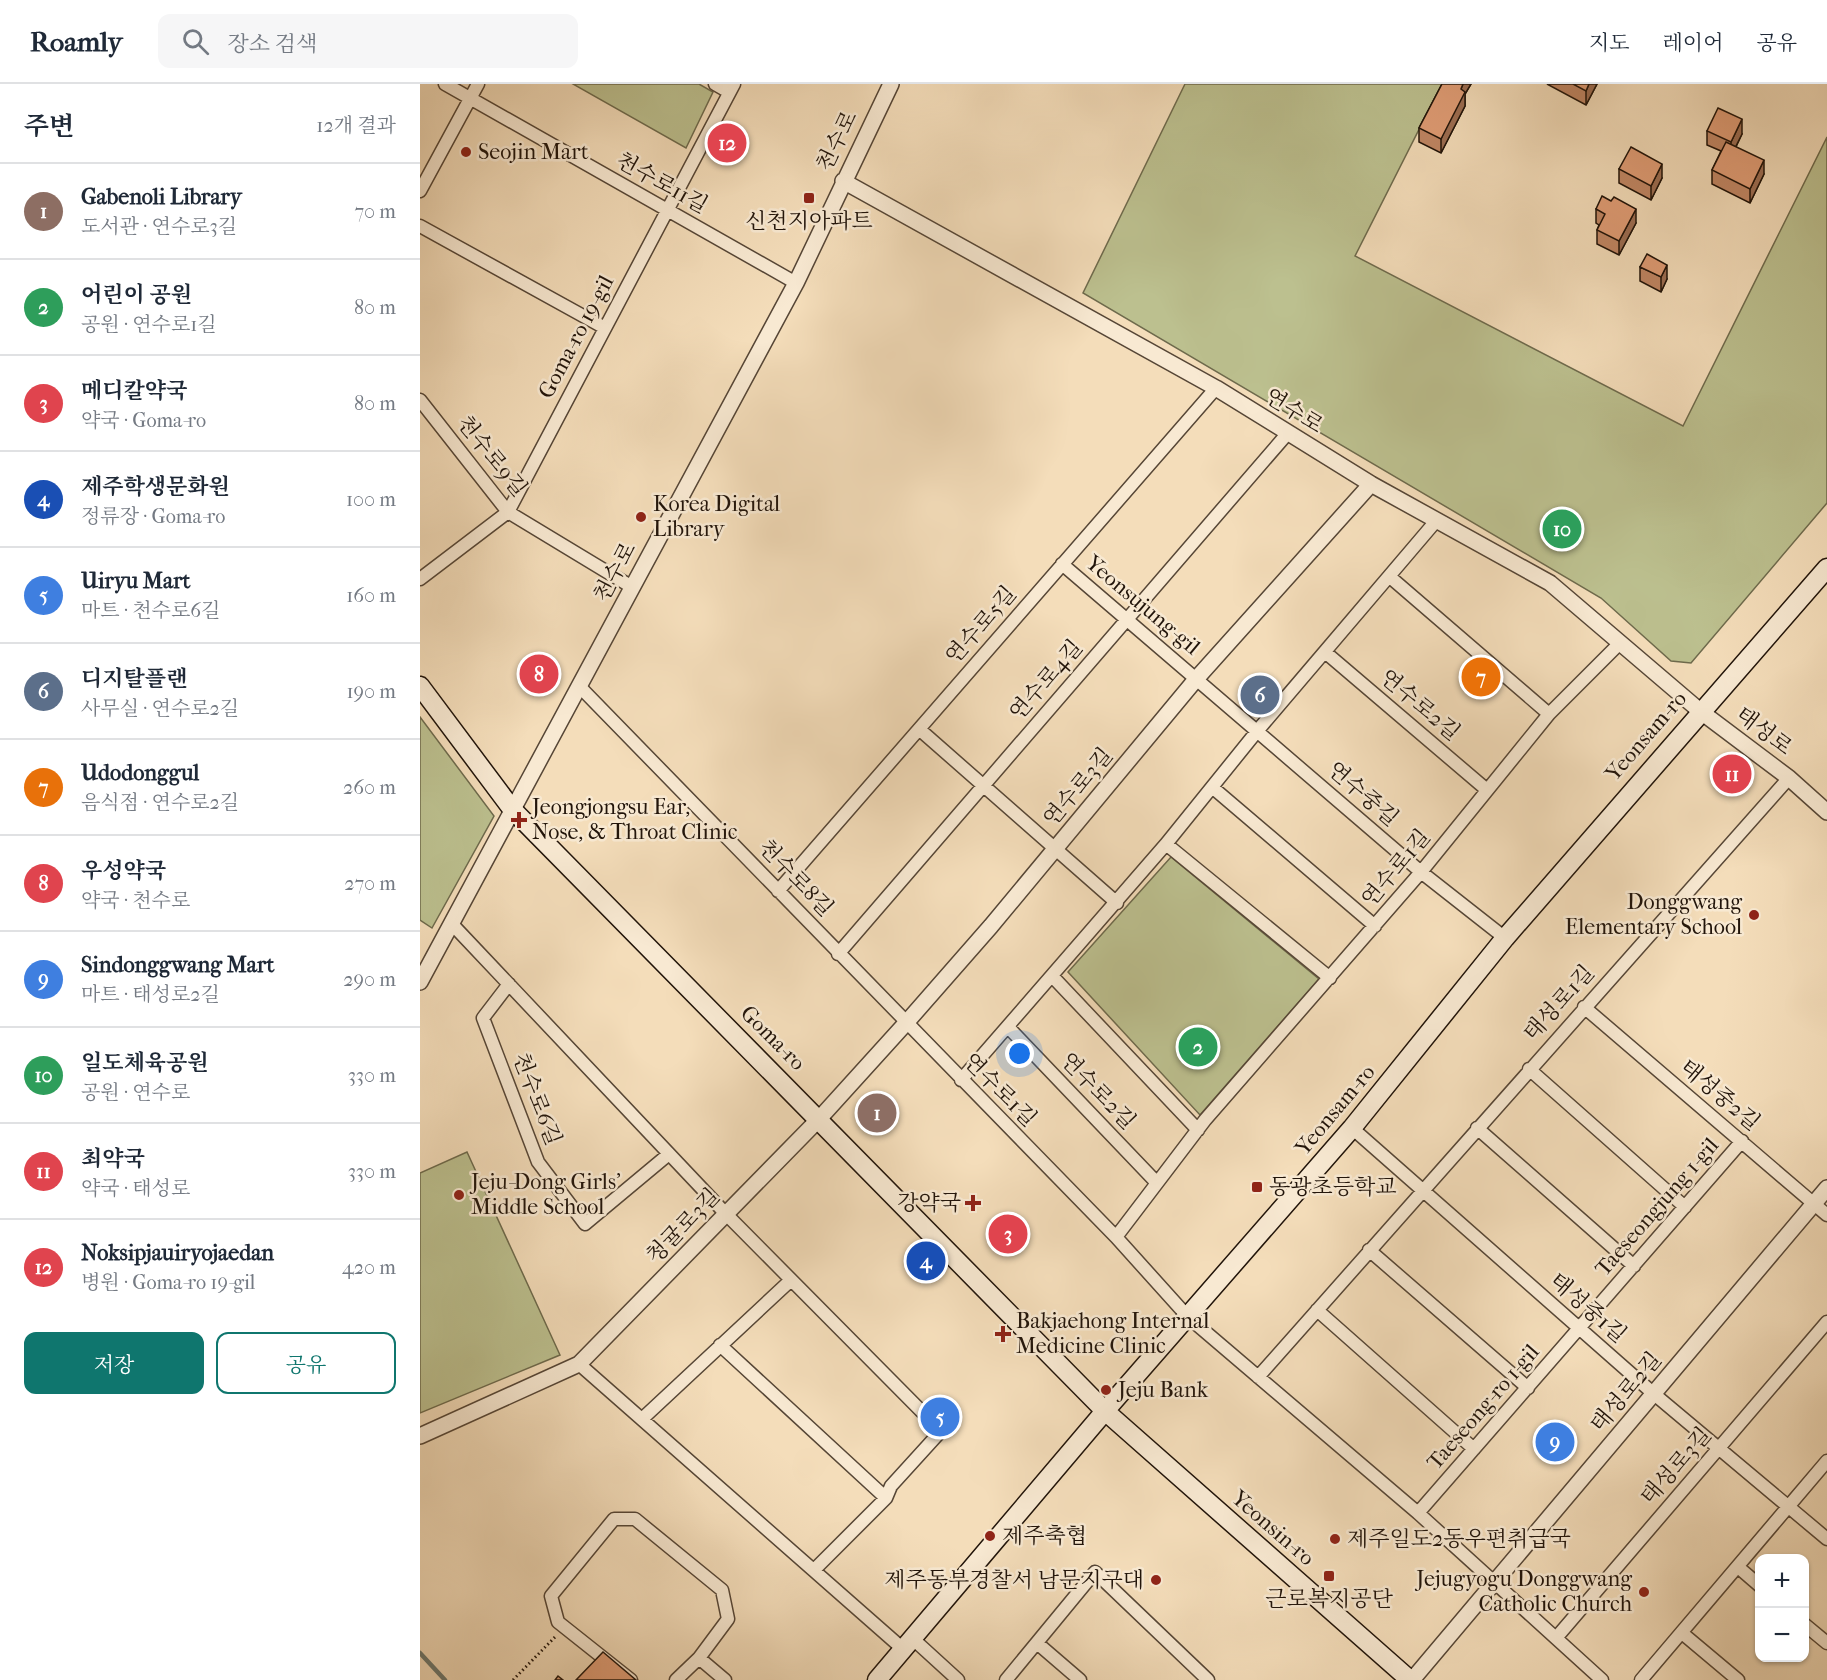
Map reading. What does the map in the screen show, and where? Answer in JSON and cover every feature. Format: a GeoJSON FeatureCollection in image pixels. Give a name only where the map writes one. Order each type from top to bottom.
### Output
{"type":"FeatureCollection","features":[{"type":"Feature","properties":{"kind":"main road","name":"Yeonsam-ro"},"geometry":{"type":"LineString","coordinates":[[877,1680],[1105,1411],[1352,1128],[1504,938],[1827,568]]}},
{"type":"Feature","properties":{"kind":"main road","name":"Goma-ro"},"geometry":{"type":"LineString","coordinates":[[420,686],[512,809],[1105,1411]]}},
{"type":"Feature","properties":{"kind":"main road","name":"Yeonsin-ro"},"geometry":{"type":"LineString","coordinates":[[1105,1411],[1411,1680]]}},
{"type":"Feature","properties":{"kind":"street","name":"천수로11길"},"geometry":{"type":"LineString","coordinates":[[444,84],[796,283]]}},
{"type":"Feature","properties":{"kind":"street"},"geometry":{"type":"LineString","coordinates":[[420,191],[478,84]]}},
{"type":"Feature","properties":{"kind":"street"},"geometry":{"type":"LineString","coordinates":[[715,84],[732,88]]}},
{"type":"Feature","properties":{"kind":"street","name":"천수로"},"geometry":{"type":"LineString","coordinates":[[420,982],[796,283],[891,84]]}},
{"type":"Feature","properties":{"kind":"street","name":"Goma-ro 19-gil"},"geometry":{"type":"LineString","coordinates":[[420,579],[508,512],[732,88]]}},
{"type":"Feature","properties":{"kind":"street","name":"연수로"},"geometry":{"type":"LineString","coordinates":[[843,181],[1216,387],[1287,434],[1371,484],[1550,583],[1700,711]]}},
{"type":"Feature","properties":{"kind":"street"},"geometry":{"type":"LineString","coordinates":[[420,226],[605,327]]}},
{"type":"Feature","properties":{"kind":"street","name":"연수로5길"},"geometry":{"type":"LineString","coordinates":[[778,891],[1216,387]]}},
{"type":"Feature","properties":{"kind":"street","name":"천수로9길"},"geometry":{"type":"LineString","coordinates":[[420,400],[508,512],[632,587]]}},
{"type":"Feature","properties":{"kind":"street","name":"연수로4길"},"geometry":{"type":"LineString","coordinates":[[838,954],[1287,434]]}},
{"type":"Feature","properties":{"kind":"street","name":"연수로3길"},"geometry":{"type":"LineString","coordinates":[[819,1119],[906,1023],[1056,848],[1197,678],[1371,484]]}},
{"type":"Feature","properties":{"kind":"street"},"geometry":{"type":"LineString","coordinates":[[961,1080],[1117,903],[1258,730],[1436,521]]}},
{"type":"Feature","properties":{"kind":"street","name":"Yeonsujung-gil"},"geometry":{"type":"LineString","coordinates":[[1062,564],[1197,678]]}},
{"type":"Feature","properties":{"kind":"street"},"geometry":{"type":"LineString","coordinates":[[1390,577],[1549,714]]}},
{"type":"Feature","properties":{"kind":"street","name":"연수로1길"},"geometry":{"type":"LineString","coordinates":[[1116,1237],[1198,1130],[1422,872],[1549,714],[1620,643]]}},
{"type":"Feature","properties":{"kind":"street","name":"연수로2길"},"geometry":{"type":"LineString","coordinates":[[1325,652],[1487,790]]}},
{"type":"Feature","properties":{"kind":"street","name":"연수중길"},"geometry":{"type":"LineString","coordinates":[[1197,678],[1422,872],[1504,938]]}},
{"type":"Feature","properties":{"kind":"street","name":"천수로8길"},"geometry":{"type":"LineString","coordinates":[[579,686],[906,1023]]}},
{"type":"Feature","properties":{"kind":"street","name":"태성로"},"geometry":{"type":"LineString","coordinates":[[1700,711],[1789,778],[1827,812]]}},
{"type":"Feature","properties":{"kind":"street"},"geometry":{"type":"LineString","coordinates":[[919,729],[1117,903]]}},
{"type":"Feature","properties":{"kind":"street","name":"태성로1길"},"geometry":{"type":"LineString","coordinates":[[1258,1377],[1789,778]]}},
{"type":"Feature","properties":{"kind":"street"},"geometry":{"type":"LineString","coordinates":[[1212,787],[1375,926]]}},
{"type":"Feature","properties":{"kind":"street"},"geometry":{"type":"LineString","coordinates":[[1166,844],[1330,978]]}},
{"type":"Feature","properties":{"kind":"street","name":"천수로6길"},"geometry":{"type":"LineString","coordinates":[[451,923],[726,1214],[940,1431],[891,1486],[886,1498],[815,1569]]}},
{"type":"Feature","properties":{"kind":"street","name":"연수로2길"},"geometry":{"type":"LineString","coordinates":[[1053,977],[1198,1130]]}},
{"type":"Feature","properties":{"kind":"street","name":"천수로6길"},"geometry":{"type":"LineString","coordinates":[[509,984],[483,1018],[538,1162],[585,1224],[669,1154]]}},
{"type":"Feature","properties":{"kind":"street","name":"태성중2길"},"geometry":{"type":"LineString","coordinates":[[1584,1007],[1827,1215]]}},
{"type":"Feature","properties":{"kind":"street","name":"연수로1길"},"geometry":{"type":"LineString","coordinates":[[906,1023],[1116,1237],[1188,1317]]}},
{"type":"Feature","properties":{"kind":"street","name":"연수로2길"},"geometry":{"type":"LineString","coordinates":[[1008,1027],[1157,1183]]}},
{"type":"Feature","properties":{"kind":"street","name":"태성로1길"},"geometry":{"type":"LineString","coordinates":[[1529,1069],[1685,1207]]}},
{"type":"Feature","properties":{"kind":"street","name":"청귤로3길"},"geometry":{"type":"LineString","coordinates":[[420,1436],[579,1364],[819,1119]]}},
{"type":"Feature","properties":{"kind":"street","name":"태성중1길"},"geometry":{"type":"LineString","coordinates":[[1352,1128],[1654,1394],[1827,1539]]}},
{"type":"Feature","properties":{"kind":"street"},"geometry":{"type":"LineString","coordinates":[[1477,1128],[1634,1266]]}},
{"type":"Feature","properties":{"kind":"street","name":"Taeseongjung 1-gil"},"geometry":{"type":"LineString","coordinates":[[1580,1328],[1742,1141]]}},
{"type":"Feature","properties":{"kind":"street","name":"태성로2길"},"geometry":{"type":"LineString","coordinates":[[1411,1680],[1827,1188]]}},
{"type":"Feature","properties":{"kind":"street"},"geometry":{"type":"LineString","coordinates":[[1369,1250],[1528,1388]]}},
{"type":"Feature","properties":{"kind":"street"},"geometry":{"type":"LineString","coordinates":[[642,1419],[791,1280]]}},
{"type":"Feature","properties":{"kind":"street"},"geometry":{"type":"LineString","coordinates":[[1317,1310],[1474,1449]]}},
{"type":"Feature","properties":{"kind":"street"},"geometry":{"type":"LineString","coordinates":[[1188,1317],[1418,1513],[1602,1680]]}},
{"type":"Feature","properties":{"kind":"street","name":"태성로3길"},"geometry":{"type":"LineString","coordinates":[[1556,1638],[1827,1322]]}},
{"type":"Feature","properties":{"kind":"street","name":"Taeseong-ro 1-gil"},"geometry":{"type":"LineString","coordinates":[[1418,1513],[1580,1328]]}},
{"type":"Feature","properties":{"kind":"street"},"geometry":{"type":"LineString","coordinates":[[720,1346],[886,1498]]}},
{"type":"Feature","properties":{"kind":"street"},"geometry":{"type":"LineString","coordinates":[[579,1364],[815,1569],[958,1680]]}},
{"type":"Feature","properties":{"kind":"street"},"geometry":{"type":"LineString","coordinates":[[1641,1680],[1827,1461]]}},
{"type":"Feature","properties":{"kind":"street"},"geometry":{"type":"LineString","coordinates":[[630,1680],[558,1622],[551,1596],[614,1519],[635,1520],[722,1590],[728,1619],[699,1658],[676,1680]]}},
{"type":"Feature","properties":{"kind":"street"},"geometry":{"type":"LineString","coordinates":[[1738,1567],[1755,1582]]}},
{"type":"Feature","properties":{"kind":"street"},"geometry":{"type":"LineString","coordinates":[[1006,1680],[1095,1572],[1208,1680]]}},
{"type":"Feature","properties":{"kind":"street"},"geometry":{"type":"LineString","coordinates":[[1809,1628],[1827,1643]]}},
{"type":"Feature","properties":{"kind":"street"},"geometry":{"type":"LineString","coordinates":[[1682,1633],[1738,1680]]}},
{"type":"Feature","properties":{"kind":"street"},"geometry":{"type":"LineString","coordinates":[[1037,1643],[1080,1680]]}},
{"type":"Feature","properties":{"kind":"street"},"geometry":{"type":"LineString","coordinates":[[699,1658],[726,1680]]}},
{"type":"Feature","properties":{"kind":"path"},"geometry":{"type":"LineString","coordinates":[[513,1680],[559,1633]]}},
{"type":"Feature","properties":{"kind":"green space"},"geometry":{"type":"Polygon","coordinates":[[[573,84],[699,84],[713,92],[686,148],[573,84]]]}},
{"type":"Feature","properties":{"kind":"green space"},"geometry":{"type":"Polygon","coordinates":[[[1185,84],[1442,84],[1355,256],[1683,426],[1827,137],[1827,503],[1691,663],[1671,661],[1601,598],[1083,293],[1185,84]]]}},
{"type":"Feature","properties":{"kind":"green space"},"geometry":{"type":"Polygon","coordinates":[[[420,717],[494,816],[432,928],[420,920],[420,717]]]}},
{"type":"Feature","properties":{"kind":"green space"},"geometry":{"type":"Polygon","coordinates":[[[1171,857],[1319,979],[1200,1115],[1068,972],[1171,857]]]}},
{"type":"Feature","properties":{"kind":"green space","name":"Jeju-Dong Girls' Middle School"},"geometry":{"type":"Polygon","coordinates":[[[467,1152],[560,1355],[420,1413],[420,1173],[467,1152]]]}},
{"type":"Feature","properties":{"kind":"building"},"geometry":{"type":"Polygon","coordinates":[[[1442,84],[1463,84],[1461,89],[1465,92],[1441,139],[1419,128],[1442,84]]]}},
{"type":"Feature","properties":{"kind":"building"},"geometry":{"type":"Polygon","coordinates":[[[1573,84],[1589,84],[1586,91],[1573,84]]]}},
{"type":"Feature","properties":{"kind":"building"},"geometry":{"type":"Polygon","coordinates":[[[1718,108],[1742,119],[1731,142],[1707,131],[1718,108]]]}},
{"type":"Feature","properties":{"kind":"building"},"geometry":{"type":"Polygon","coordinates":[[[1726,142],[1764,160],[1750,189],[1712,170],[1726,142]]]}},
{"type":"Feature","properties":{"kind":"building"},"geometry":{"type":"Polygon","coordinates":[[[1631,147],[1662,164],[1651,186],[1619,169],[1631,147]]]}},
{"type":"Feature","properties":{"kind":"building"},"geometry":{"type":"Polygon","coordinates":[[[1602,196],[1611,201],[1614,197],[1636,209],[1619,241],[1597,230],[1605,214],[1596,209],[1602,196]]]}},
{"type":"Feature","properties":{"kind":"building"},"geometry":{"type":"Polygon","coordinates":[[[1647,254],[1667,265],[1661,277],[1640,267],[1647,254]]]}},
{"type":"Feature","properties":{"kind":"building"},"geometry":{"type":"Polygon","coordinates":[[[603,1652],[636,1680],[576,1680],[603,1652]]]}},
{"type":"Feature","properties":{"kind":"waterway"},"geometry":{"type":"LineString","coordinates":[[420,1653],[445,1680]]}},
{"type":"Feature","properties":{"kind":"place","name":"Noksipjauiryojaedan"},"geometry":{"type":"Point","coordinates":[727,143]}},
{"type":"Feature","properties":{"kind":"place","name":"Seojin Mart"},"geometry":{"type":"Point","coordinates":[466,152]}},
{"type":"Feature","properties":{"kind":"place","name":"신천지아파트"},"geometry":{"type":"Point","coordinates":[809,198]}},
{"type":"Feature","properties":{"kind":"place","name":"Korea Digital Library"},"geometry":{"type":"Point","coordinates":[641,517]}},
{"type":"Feature","properties":{"kind":"place","name":"일도체육공원"},"geometry":{"type":"Point","coordinates":[1562,529]}},
{"type":"Feature","properties":{"kind":"place","name":"우성약국"},"geometry":{"type":"Point","coordinates":[539,674]}},
{"type":"Feature","properties":{"kind":"place","name":"Udodonggul"},"geometry":{"type":"Point","coordinates":[1481,677]}},
{"type":"Feature","properties":{"kind":"place","name":"디지탈플랜"},"geometry":{"type":"Point","coordinates":[1260,695]}},
{"type":"Feature","properties":{"kind":"place","name":"최약국"},"geometry":{"type":"Point","coordinates":[1732,774]}},
{"type":"Feature","properties":{"kind":"place","name":"Jeongjongsu Ear, Nose, & Throat Clinic"},"geometry":{"type":"Point","coordinates":[519,820]}},
{"type":"Feature","properties":{"kind":"place","name":"Donggwang Elementary School"},"geometry":{"type":"Point","coordinates":[1754,915]}},
{"type":"Feature","properties":{"kind":"place","name":"어린이 공원"},"geometry":{"type":"Point","coordinates":[1198,1047]}},
{"type":"Feature","properties":{"kind":"place","name":"Gabenoli Library"},"geometry":{"type":"Point","coordinates":[877,1113]}},
{"type":"Feature","properties":{"kind":"place","name":"동광초등학교"},"geometry":{"type":"Point","coordinates":[1257,1187]}},
{"type":"Feature","properties":{"kind":"place","name":"Jeju-Dong Girls' Middle School"},"geometry":{"type":"Point","coordinates":[459,1195]}},
{"type":"Feature","properties":{"kind":"place","name":"강약국"},"geometry":{"type":"Point","coordinates":[973,1203]}},
{"type":"Feature","properties":{"kind":"place","name":"메디칼약국"},"geometry":{"type":"Point","coordinates":[1008,1234]}},
{"type":"Feature","properties":{"kind":"place","name":"제주학생문화원"},"geometry":{"type":"Point","coordinates":[926,1261]}},
{"type":"Feature","properties":{"kind":"place","name":"Bakjaehong Internal Medicine Clinic"},"geometry":{"type":"Point","coordinates":[1003,1334]}},
{"type":"Feature","properties":{"kind":"place","name":"Jeju Bank"},"geometry":{"type":"Point","coordinates":[1106,1390]}},
{"type":"Feature","properties":{"kind":"place","name":"Uiryu Mart"},"geometry":{"type":"Point","coordinates":[940,1417]}},
{"type":"Feature","properties":{"kind":"place","name":"Sindonggwang Mart"},"geometry":{"type":"Point","coordinates":[1555,1442]}},
{"type":"Feature","properties":{"kind":"place","name":"제주축협"},"geometry":{"type":"Point","coordinates":[990,1536]}},
{"type":"Feature","properties":{"kind":"place","name":"제주일도2동우편취급국"},"geometry":{"type":"Point","coordinates":[1335,1539]}},
{"type":"Feature","properties":{"kind":"place","name":"근로복지공단"},"geometry":{"type":"Point","coordinates":[1329,1576]}},
{"type":"Feature","properties":{"kind":"place","name":"제주동부경찰서 남문지구대"},"geometry":{"type":"Point","coordinates":[1156,1580]}},
{"type":"Feature","properties":{"kind":"place","name":"Jejugyogu Donggwang Catholic Church"},"geometry":{"type":"Point","coordinates":[1644,1592]}}]}
